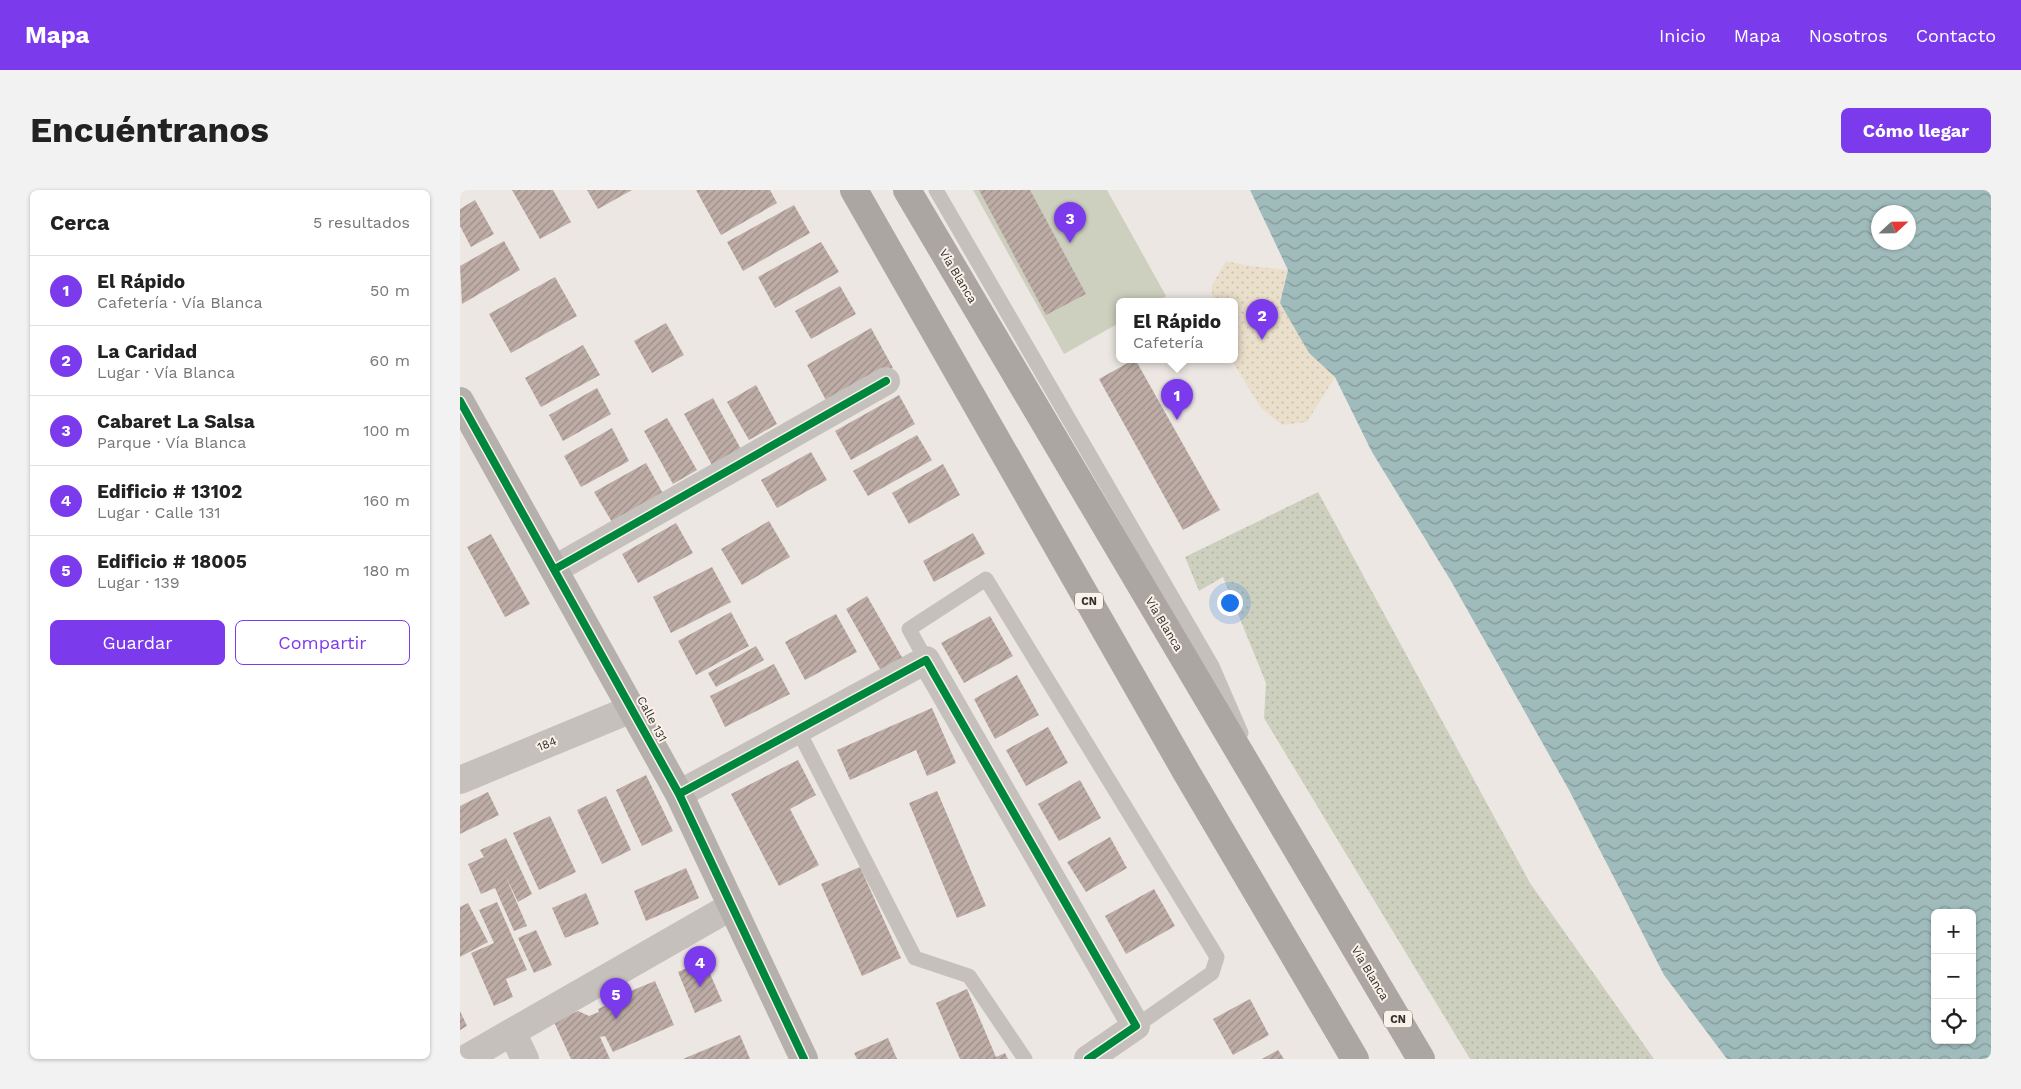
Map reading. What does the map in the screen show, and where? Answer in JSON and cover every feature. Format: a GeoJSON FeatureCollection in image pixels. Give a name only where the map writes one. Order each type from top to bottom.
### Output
{"type":"FeatureCollection","features":[{"type":"Feature","properties":{"kind":"highway","name":"CN"},"geometry":{"type":"LineString","coordinates":[[854,190],[1185,770],[1355,1059]]}},
{"type":"Feature","properties":{"kind":"highway","name":"Vía Blanca"},"geometry":{"type":"LineString","coordinates":[[907,190],[1421,1059]]}},
{"type":"Feature","properties":{"kind":"street"},"geometry":{"type":"LineString","coordinates":[[555,569],[886,381]]}},
{"type":"Feature","properties":{"kind":"street","name":"Calle 131"},"geometry":{"type":"LineString","coordinates":[[460,401],[634,708],[679,794],[804,1059]]}},
{"type":"Feature","properties":{"kind":"street"},"geometry":{"type":"LineString","coordinates":[[679,794],[926,660],[1136,1026],[1088,1059]]}},
{"type":"Feature","properties":{"kind":"street","name":"184"},"geometry":{"type":"LineString","coordinates":[[460,780],[634,708]]}},
{"type":"Feature","properties":{"kind":"street"},"geometry":{"type":"LineString","coordinates":[[465,1059],[732,906]]}},
{"type":"Feature","properties":{"kind":"street"},"geometry":{"type":"LineString","coordinates":[[512,1032],[525,1059]]}},
{"type":"Feature","properties":{"kind":"lane"},"geometry":{"type":"LineString","coordinates":[[936,190],[1212,666],[1280,818]]}},
{"type":"Feature","properties":{"kind":"lane"},"geometry":{"type":"LineString","coordinates":[[926,660],[909,629],[986,580],[1217,957],[1212,973],[1136,1026]]}},
{"type":"Feature","properties":{"kind":"lane"},"geometry":{"type":"LineString","coordinates":[[798,730],[915,958],[969,976],[1025,1059]]}},
{"type":"Feature","properties":{"kind":"green space"},"geometry":{"type":"Polygon","coordinates":[[[973,190],[1107,190],[1166,296],[1163,298],[1116,298],[1116,325],[1064,354],[973,190]]]}},
{"type":"Feature","properties":{"kind":"green space"},"geometry":{"type":"Polygon","coordinates":[[[1318,492],[1530,883],[1654,1059],[1470,1059],[1264,718],[1266,683],[1223,577],[1199,591],[1185,557],[1318,492]]]}},
{"type":"Feature","properties":{"kind":"sand"},"geometry":{"type":"Polygon","coordinates":[[[1226,261],[1250,266],[1288,270],[1280,303],[1309,353],[1335,377],[1307,422],[1282,425],[1261,408],[1233,363],[1238,363],[1238,298],[1213,298],[1211,287],[1226,261]]]}},
{"type":"Feature","properties":{"kind":"water"},"geometry":{"type":"Polygon","coordinates":[[[1250,190],[1991,190],[1991,1059],[1727,1059],[1664,975],[1569,790],[1451,581],[1372,452],[1335,377],[1309,353],[1280,303],[1288,270],[1250,190]]]}},
{"type":"Feature","properties":{"kind":"building"},"geometry":{"type":"Polygon","coordinates":[[[512,190],[553,190],[571,222],[540,239],[512,190]]]}},
{"type":"Feature","properties":{"kind":"building"},"geometry":{"type":"Polygon","coordinates":[[[587,190],[632,190],[598,209],[587,190]]]}},
{"type":"Feature","properties":{"kind":"building"},"geometry":{"type":"Polygon","coordinates":[[[696,190],[770,190],[777,203],[721,235],[696,190]]]}},
{"type":"Feature","properties":{"kind":"building"},"geometry":{"type":"Polygon","coordinates":[[[979,190],[1030,190],[1086,294],[1046,315],[979,190]]]}},
{"type":"Feature","properties":{"kind":"building"},"geometry":{"type":"Polygon","coordinates":[[[475,200],[494,234],[471,247],[460,226],[460,209],[475,200]]]}},
{"type":"Feature","properties":{"kind":"building"},"geometry":{"type":"Polygon","coordinates":[[[794,205],[810,233],[743,271],[727,242],[794,205]]]}},
{"type":"Feature","properties":{"kind":"building"},"geometry":{"type":"Polygon","coordinates":[[[504,241],[520,270],[462,304],[460,266],[504,241]]]}},
{"type":"Feature","properties":{"kind":"building"},"geometry":{"type":"Polygon","coordinates":[[[821,242],[839,272],[775,308],[758,277],[821,242]]]}},
{"type":"Feature","properties":{"kind":"building"},"geometry":{"type":"Polygon","coordinates":[[[555,277],[577,316],[511,353],[489,314],[555,277]]]}},
{"type":"Feature","properties":{"kind":"building"},"geometry":{"type":"Polygon","coordinates":[[[840,286],[856,314],[811,339],[795,311],[840,286]]]}},
{"type":"Feature","properties":{"kind":"building"},"geometry":{"type":"Polygon","coordinates":[[[666,323],[684,355],[652,373],[634,341],[666,323]]]}},
{"type":"Feature","properties":{"kind":"building"},"geometry":{"type":"Polygon","coordinates":[[[871,328],[893,368],[828,404],[807,365],[871,328]]]}},
{"type":"Feature","properties":{"kind":"building"},"geometry":{"type":"Polygon","coordinates":[[[583,345],[600,375],[541,407],[525,378],[583,345]]]}},
{"type":"Feature","properties":{"kind":"building"},"geometry":{"type":"Polygon","coordinates":[[[1128,363],[1137,363],[1220,510],[1183,530],[1099,379],[1128,363]]]}},
{"type":"Feature","properties":{"kind":"building"},"geometry":{"type":"Polygon","coordinates":[[[756,385],[777,424],[749,440],[727,402],[756,385]]]}},
{"type":"Feature","properties":{"kind":"building"},"geometry":{"type":"Polygon","coordinates":[[[597,388],[611,414],[563,441],[549,415],[597,388]]]}},
{"type":"Feature","properties":{"kind":"building"},"geometry":{"type":"Polygon","coordinates":[[[899,395],[915,424],[851,460],[835,431],[899,395]]]}},
{"type":"Feature","properties":{"kind":"building"},"geometry":{"type":"Polygon","coordinates":[[[713,398],[742,451],[713,467],[684,414],[713,398]]]}},
{"type":"Feature","properties":{"kind":"building"},"geometry":{"type":"Polygon","coordinates":[[[667,418],[697,470],[673,484],[644,431],[667,418]]]}},
{"type":"Feature","properties":{"kind":"building"},"geometry":{"type":"Polygon","coordinates":[[[612,428],[629,461],[581,487],[564,456],[612,428]]]}},
{"type":"Feature","properties":{"kind":"building"},"geometry":{"type":"Polygon","coordinates":[[[917,435],[932,460],[868,496],[853,471],[917,435]]]}},
{"type":"Feature","properties":{"kind":"building"},"geometry":{"type":"Polygon","coordinates":[[[811,452],[827,480],[777,508],[761,480],[811,452]]]}},
{"type":"Feature","properties":{"kind":"building"},"geometry":{"type":"Polygon","coordinates":[[[646,463],[666,499],[615,527],[594,492],[646,463]]]}},
{"type":"Feature","properties":{"kind":"building"},"geometry":{"type":"Polygon","coordinates":[[[943,464],[960,495],[909,524],[892,493],[943,464]]]}},
{"type":"Feature","properties":{"kind":"building"},"geometry":{"type":"Polygon","coordinates":[[[769,521],[790,557],[742,585],[721,549],[769,521]]]}},
{"type":"Feature","properties":{"kind":"building"},"geometry":{"type":"Polygon","coordinates":[[[676,523],[693,553],[638,583],[622,554],[676,523]]]}},
{"type":"Feature","properties":{"kind":"building"},"geometry":{"type":"Polygon","coordinates":[[[973,533],[985,554],[934,582],[923,561],[973,533]]]}},
{"type":"Feature","properties":{"kind":"building"},"geometry":{"type":"Polygon","coordinates":[[[491,534],[530,604],[505,617],[467,547],[491,534]]]}},
{"type":"Feature","properties":{"kind":"building"},"geometry":{"type":"Polygon","coordinates":[[[712,567],[731,602],[671,633],[653,597],[712,567]]]}},
{"type":"Feature","properties":{"kind":"building"},"geometry":{"type":"Polygon","coordinates":[[[867,596],[903,659],[881,671],[846,609],[867,596]]]}},
{"type":"Feature","properties":{"kind":"building"},"geometry":{"type":"Polygon","coordinates":[[[731,612],[749,646],[696,675],[678,641],[731,612]]]}},
{"type":"Feature","properties":{"kind":"building"},"geometry":{"type":"Polygon","coordinates":[[[836,614],[857,652],[805,680],[785,642],[836,614]]]}},
{"type":"Feature","properties":{"kind":"building"},"geometry":{"type":"Polygon","coordinates":[[[990,616],[1013,656],[964,683],[941,643],[990,616]]]}},
{"type":"Feature","properties":{"kind":"building"},"geometry":{"type":"Polygon","coordinates":[[[756,646],[764,660],[716,687],[708,673],[756,646]]]}},
{"type":"Feature","properties":{"kind":"building"},"geometry":{"type":"Polygon","coordinates":[[[774,664],[790,694],[725,727],[710,696],[774,664]]]}},
{"type":"Feature","properties":{"kind":"building"},"geometry":{"type":"Polygon","coordinates":[[[1017,675],[1039,715],[995,739],[974,699],[1017,675]]]}},
{"type":"Feature","properties":{"kind":"building"},"geometry":{"type":"Polygon","coordinates":[[[932,708],[956,763],[927,776],[916,750],[850,780],[837,750],[932,708]]]}},
{"type":"Feature","properties":{"kind":"building"},"geometry":{"type":"Polygon","coordinates":[[[1048,727],[1068,763],[1026,786],[1006,750],[1048,727]]]}},
{"type":"Feature","properties":{"kind":"building"},"geometry":{"type":"Polygon","coordinates":[[[798,760],[816,795],[790,809],[819,865],[779,886],[731,794],[798,760]]]}},
{"type":"Feature","properties":{"kind":"building"},"geometry":{"type":"Polygon","coordinates":[[[646,775],[673,831],[642,846],[616,790],[646,775]]]}},
{"type":"Feature","properties":{"kind":"building"},"geometry":{"type":"Polygon","coordinates":[[[1080,780],[1101,818],[1059,841],[1038,804],[1080,780]]]}},
{"type":"Feature","properties":{"kind":"building"},"geometry":{"type":"Polygon","coordinates":[[[937,791],[986,906],[957,918],[909,803],[937,791]]]}},
{"type":"Feature","properties":{"kind":"building"},"geometry":{"type":"Polygon","coordinates":[[[488,792],[499,815],[460,834],[460,806],[488,792]]]}},
{"type":"Feature","properties":{"kind":"building"},"geometry":{"type":"Polygon","coordinates":[[[606,796],[631,850],[602,864],[577,810],[606,796]]]}},
{"type":"Feature","properties":{"kind":"building"},"geometry":{"type":"Polygon","coordinates":[[[550,816],[576,872],[539,890],[513,833],[550,816]]]}},
{"type":"Feature","properties":{"kind":"building"},"geometry":{"type":"Polygon","coordinates":[[[1110,837],[1127,868],[1086,892],[1067,862],[1110,837]]]}},
{"type":"Feature","properties":{"kind":"building"},"geometry":{"type":"Polygon","coordinates":[[[506,838],[532,894],[518,902],[505,875],[527,926],[514,931],[495,888],[481,894],[468,864],[484,857],[480,850],[506,838]]]}},
{"type":"Feature","properties":{"kind":"building"},"geometry":{"type":"Polygon","coordinates":[[[860,867],[901,958],[862,976],[821,884],[860,867]]]}},
{"type":"Feature","properties":{"kind":"building"},"geometry":{"type":"Polygon","coordinates":[[[686,868],[699,898],[646,921],[634,891],[686,868]]]}},
{"type":"Feature","properties":{"kind":"building"},"geometry":{"type":"Polygon","coordinates":[[[1154,889],[1175,926],[1126,954],[1105,916],[1154,889]]]}},
{"type":"Feature","properties":{"kind":"building"},"geometry":{"type":"Polygon","coordinates":[[[586,893],[599,924],[565,938],[552,908],[586,893]]]}},
{"type":"Feature","properties":{"kind":"building"},"geometry":{"type":"Polygon","coordinates":[[[497,902],[527,970],[506,979],[513,997],[494,1006],[471,953],[494,943],[479,910],[497,902]]]}},
{"type":"Feature","properties":{"kind":"building"},"geometry":{"type":"Polygon","coordinates":[[[468,903],[488,942],[460,957],[460,907],[468,903]]]}},
{"type":"Feature","properties":{"kind":"building"},"geometry":{"type":"Polygon","coordinates":[[[536,930],[552,965],[534,973],[518,938],[536,930]]]}},
{"type":"Feature","properties":{"kind":"building"},"geometry":{"type":"Polygon","coordinates":[[[704,960],[722,1001],[695,1013],[678,972],[704,960]]]}},
{"type":"Feature","properties":{"kind":"building"},"geometry":{"type":"Polygon","coordinates":[[[655,981],[674,1025],[613,1052],[605,1036],[600,1037],[610,1059],[571,1059],[554,1022],[578,1011],[589,1016],[599,1012],[598,1009],[613,1002],[616,1008],[623,1005],[619,996],[655,981]]]}},
{"type":"Feature","properties":{"kind":"building"},"geometry":{"type":"Polygon","coordinates":[[[967,989],[996,1057],[1005,1053],[1008,1059],[960,1059],[936,1003],[967,989]]]}},
{"type":"Feature","properties":{"kind":"building"},"geometry":{"type":"Polygon","coordinates":[[[1250,999],[1269,1035],[1233,1055],[1213,1019],[1250,999]]]}},
{"type":"Feature","properties":{"kind":"building"},"geometry":{"type":"Polygon","coordinates":[[[460,1011],[467,1026],[460,1030],[460,1011]]]}},
{"type":"Feature","properties":{"kind":"building"},"geometry":{"type":"Polygon","coordinates":[[[740,1035],[750,1059],[683,1059],[740,1035]]]}},
{"type":"Feature","properties":{"kind":"building"},"geometry":{"type":"Polygon","coordinates":[[[888,1038],[897,1059],[857,1059],[854,1053],[888,1038]]]}},
{"type":"Feature","properties":{"kind":"building"},"geometry":{"type":"Polygon","coordinates":[[[1278,1050],[1284,1059],[1262,1059],[1278,1050]]]}},
{"type":"Feature","properties":{"kind":"cycle path"},"geometry":{"type":"LineString","coordinates":[[555,569],[886,381]]}},
{"type":"Feature","properties":{"kind":"cycle path"},"geometry":{"type":"LineString","coordinates":[[460,401],[679,794],[804,1059]]}},
{"type":"Feature","properties":{"kind":"cycle path"},"geometry":{"type":"LineString","coordinates":[[679,794],[926,660],[1136,1026],[1088,1059]]}},
{"type":"Feature","properties":{"kind":"place","name":"Cabaret La Salsa"},"geometry":{"type":"Point","coordinates":[1070,243]}},
{"type":"Feature","properties":{"kind":"place","name":"La Caridad"},"geometry":{"type":"Point","coordinates":[1262,340]}},
{"type":"Feature","properties":{"kind":"place","name":"El Rápido"},"geometry":{"type":"Point","coordinates":[1177,420]}},
{"type":"Feature","properties":{"kind":"place","name":"Edificio # 13102"},"geometry":{"type":"Point","coordinates":[700,987]}},
{"type":"Feature","properties":{"kind":"place","name":"Edificio # 18005"},"geometry":{"type":"Point","coordinates":[616,1019]}}]}
